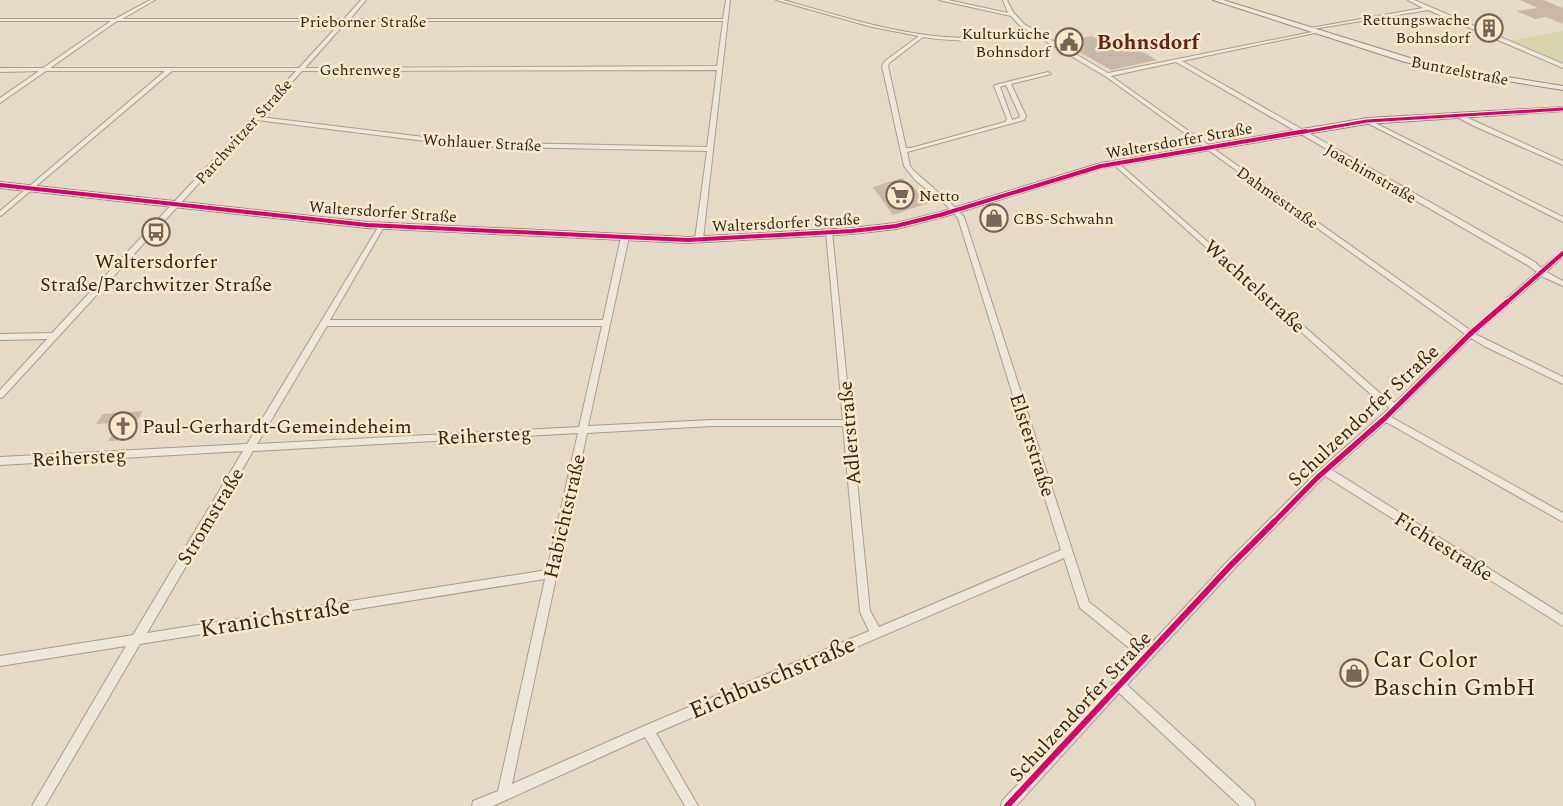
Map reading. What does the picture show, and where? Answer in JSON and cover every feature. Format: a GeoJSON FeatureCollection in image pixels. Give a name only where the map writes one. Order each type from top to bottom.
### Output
{"type":"FeatureCollection","features":[{"type":"Feature","properties":{"kind":"street"},"geometry":{"type":"LineString","coordinates":[[0,101],[116,20],[153,0]]}},
{"type":"Feature","properties":{"kind":"street","name":"Parchwitzer Straße"},"geometry":{"type":"LineString","coordinates":[[0,395],[364,0]]}},
{"type":"Feature","properties":{"kind":"street"},"geometry":{"type":"LineString","coordinates":[[700,239],[728,0]]}},
{"type":"Feature","properties":{"kind":"street"},"geometry":{"type":"LineString","coordinates":[[778,0],[921,37],[983,41],[1036,34]]}},
{"type":"Feature","properties":{"kind":"street"},"geometry":{"type":"LineString","coordinates":[[941,0],[1013,15]]}},
{"type":"Feature","properties":{"kind":"street"},"geometry":{"type":"LineString","coordinates":[[963,0],[998,8],[1009,8]]}},
{"type":"Feature","properties":{"kind":"street","name":"Dahmestraße"},"geometry":{"type":"LineString","coordinates":[[1005,0],[1018,22],[1107,75],[1470,334],[1563,381]]}},
{"type":"Feature","properties":{"kind":"street","name":"Buntzelstraße"},"geometry":{"type":"LineString","coordinates":[[1216,0],[1311,31],[1427,65],[1563,88]]}},
{"type":"Feature","properties":{"kind":"street"},"geometry":{"type":"LineString","coordinates":[[1410,0],[1563,66]]}},
{"type":"Feature","properties":{"kind":"street"},"geometry":{"type":"LineString","coordinates":[[1107,75],[1311,31],[1323,25],[1429,8]]}},
{"type":"Feature","properties":{"kind":"street","name":"Prieborner Straße"},"geometry":{"type":"LineString","coordinates":[[0,20],[726,20]]}},
{"type":"Feature","properties":{"kind":"street"},"geometry":{"type":"LineString","coordinates":[[921,37],[887,62],[886,66],[909,169],[956,210]]}},
{"type":"Feature","properties":{"kind":"street","name":"Joachimstraße"},"geometry":{"type":"LineString","coordinates":[[1178,61],[1532,264],[1540,272],[1563,284]]}},
{"type":"Feature","properties":{"kind":"street","name":"Gehrenweg"},"geometry":{"type":"LineString","coordinates":[[0,70],[720,68]]}},
{"type":"Feature","properties":{"kind":"street"},"geometry":{"type":"LineString","coordinates":[[0,214],[170,70]]}},
{"type":"Feature","properties":{"kind":"street"},"geometry":{"type":"LineString","coordinates":[[1007,123],[1010,119],[997,86],[1048,74]]}},
{"type":"Feature","properties":{"kind":"street"},"geometry":{"type":"LineString","coordinates":[[904,150],[911,150],[1022,119],[1023,116],[1008,83]]}},
{"type":"Feature","properties":{"kind":"street","name":"Waltersdorfer Straße"},"geometry":{"type":"LineString","coordinates":[[0,185],[382,226],[700,239],[830,232],[896,226],[956,210],[1084,170],[1208,147],[1367,121],[1563,109]]}},
{"type":"Feature","properties":{"kind":"street"},"geometry":{"type":"LineString","coordinates":[[1457,115],[1563,162]]}},
{"type":"Feature","properties":{"kind":"street","name":"Wohlauer Straße"},"geometry":{"type":"LineString","coordinates":[[255,118],[459,143],[711,149]]}},
{"type":"Feature","properties":{"kind":"street"},"geometry":{"type":"LineString","coordinates":[[1367,121],[1563,220]]}},
{"type":"Feature","properties":{"kind":"street","name":"Wachtelstraße"},"geometry":{"type":"LineString","coordinates":[[1116,163],[1378,396],[1396,408]]}},
{"type":"Feature","properties":{"kind":"street","name":"Elsterstraße"},"geometry":{"type":"LineString","coordinates":[[956,210],[961,216],[1084,605],[1147,655]]}},
{"type":"Feature","properties":{"kind":"street","name":"Stromstraße"},"geometry":{"type":"LineString","coordinates":[[38,806],[382,226]]}},
{"type":"Feature","properties":{"kind":"street","name":"Adlerstraße"},"geometry":{"type":"LineString","coordinates":[[830,232],[865,612],[876,632]]}},
{"type":"Feature","properties":{"kind":"street","name":"Habichtstraße"},"geometry":{"type":"LineString","coordinates":[[503,795],[625,237]]}},
{"type":"Feature","properties":{"kind":"street","name":"Schulzendorfer Straße"},"geometry":{"type":"LineString","coordinates":[[1007,806],[1231,565],[1325,471],[1396,408],[1470,334],[1563,253]]}},
{"type":"Feature","properties":{"kind":"street"},"geometry":{"type":"LineString","coordinates":[[325,323],[606,323]]}},
{"type":"Feature","properties":{"kind":"street"},"geometry":{"type":"LineString","coordinates":[[0,337],[54,336]]}},
{"type":"Feature","properties":{"kind":"street"},"geometry":{"type":"LineString","coordinates":[[1385,418],[1563,518]]}},
{"type":"Feature","properties":{"kind":"street","name":"Reihersteg"},"geometry":{"type":"LineString","coordinates":[[0,461],[712,423],[848,423]]}},
{"type":"Feature","properties":{"kind":"street","name":"Fichtestraße"},"geometry":{"type":"LineString","coordinates":[[1325,471],[1563,621]]}},
{"type":"Feature","properties":{"kind":"street","name":"Eichbuschstraße"},"geometry":{"type":"LineString","coordinates":[[478,806],[648,730],[1067,552]]}},
{"type":"Feature","properties":{"kind":"street","name":"Kranichstraße"},"geometry":{"type":"LineString","coordinates":[[0,662],[551,574]]}},
{"type":"Feature","properties":{"kind":"street"},"geometry":{"type":"LineString","coordinates":[[1120,686],[1249,806]]}},
{"type":"Feature","properties":{"kind":"street"},"geometry":{"type":"LineString","coordinates":[[648,730],[692,806]]}},
{"type":"Feature","properties":{"kind":"shaded area"},"geometry":{"type":"Polygon","coordinates":[[[1563,31],[1563,64],[1509,41],[1563,31]]]}},
{"type":"Feature","properties":{"kind":"building"},"geometry":{"type":"Polygon","coordinates":[[[1520,0],[1543,0],[1563,8],[1563,24],[1546,17],[1535,19],[1516,11],[1538,8],[1520,0]]]}},
{"type":"Feature","properties":{"kind":"building"},"geometry":{"type":"Polygon","coordinates":[[[1059,32],[1073,40],[1092,36],[1107,44],[1121,40],[1157,60],[1111,70],[1064,45],[1059,32]]]}},
{"type":"Feature","properties":{"kind":"building","name":"Netto"},"geometry":{"type":"Polygon","coordinates":[[[902,178],[932,202],[893,215],[873,187],[902,178]]]}},
{"type":"Feature","properties":{"kind":"building","name":"Paul-Gerhardt-Gemeindeheim"},"geometry":{"type":"Polygon","coordinates":[[[143,411],[125,440],[108,441],[116,428],[110,428],[113,423],[96,424],[103,414],[143,411]]]}},
{"type":"Feature","properties":{"kind":"cycle path"},"geometry":{"type":"LineString","coordinates":[[0,185],[367,225],[688,240],[852,231],[896,226],[940,215],[1101,166],[1367,121],[1563,109]]}},
{"type":"Feature","properties":{"kind":"cycle path"},"geometry":{"type":"LineString","coordinates":[[1007,806],[1231,565],[1318,477],[1385,418],[1470,334],[1563,253]]}},
{"type":"Feature","properties":{"kind":"place","name":"Rettungswache Bohnsdorf"},"geometry":{"type":"Point","coordinates":[1489,28]}},
{"type":"Feature","properties":{"kind":"place","name":"Kulturküche Bohnsdorf"},"geometry":{"type":"Point","coordinates":[1069,42]}},
{"type":"Feature","properties":{"kind":"place","name":"Netto"},"geometry":{"type":"Point","coordinates":[900,195]}},
{"type":"Feature","properties":{"kind":"place","name":"CBS-Schwahn"},"geometry":{"type":"Point","coordinates":[994,218]}},
{"type":"Feature","properties":{"kind":"place","name":"Waltersdorfer Straße/Parchwitzer Straße"},"geometry":{"type":"Point","coordinates":[156,232]}},
{"type":"Feature","properties":{"kind":"place","name":"Paul-Gerhardt-Gemeindeheim"},"geometry":{"type":"Point","coordinates":[123,426]}},
{"type":"Feature","properties":{"kind":"place","name":"Car Color Baschin GmbH"},"geometry":{"type":"Point","coordinates":[1354,673]}},
{"type":"Feature","properties":{"kind":"district","name":"Bohnsdorf"},"geometry":{"type":"Point","coordinates":[1148,42]}}]}
